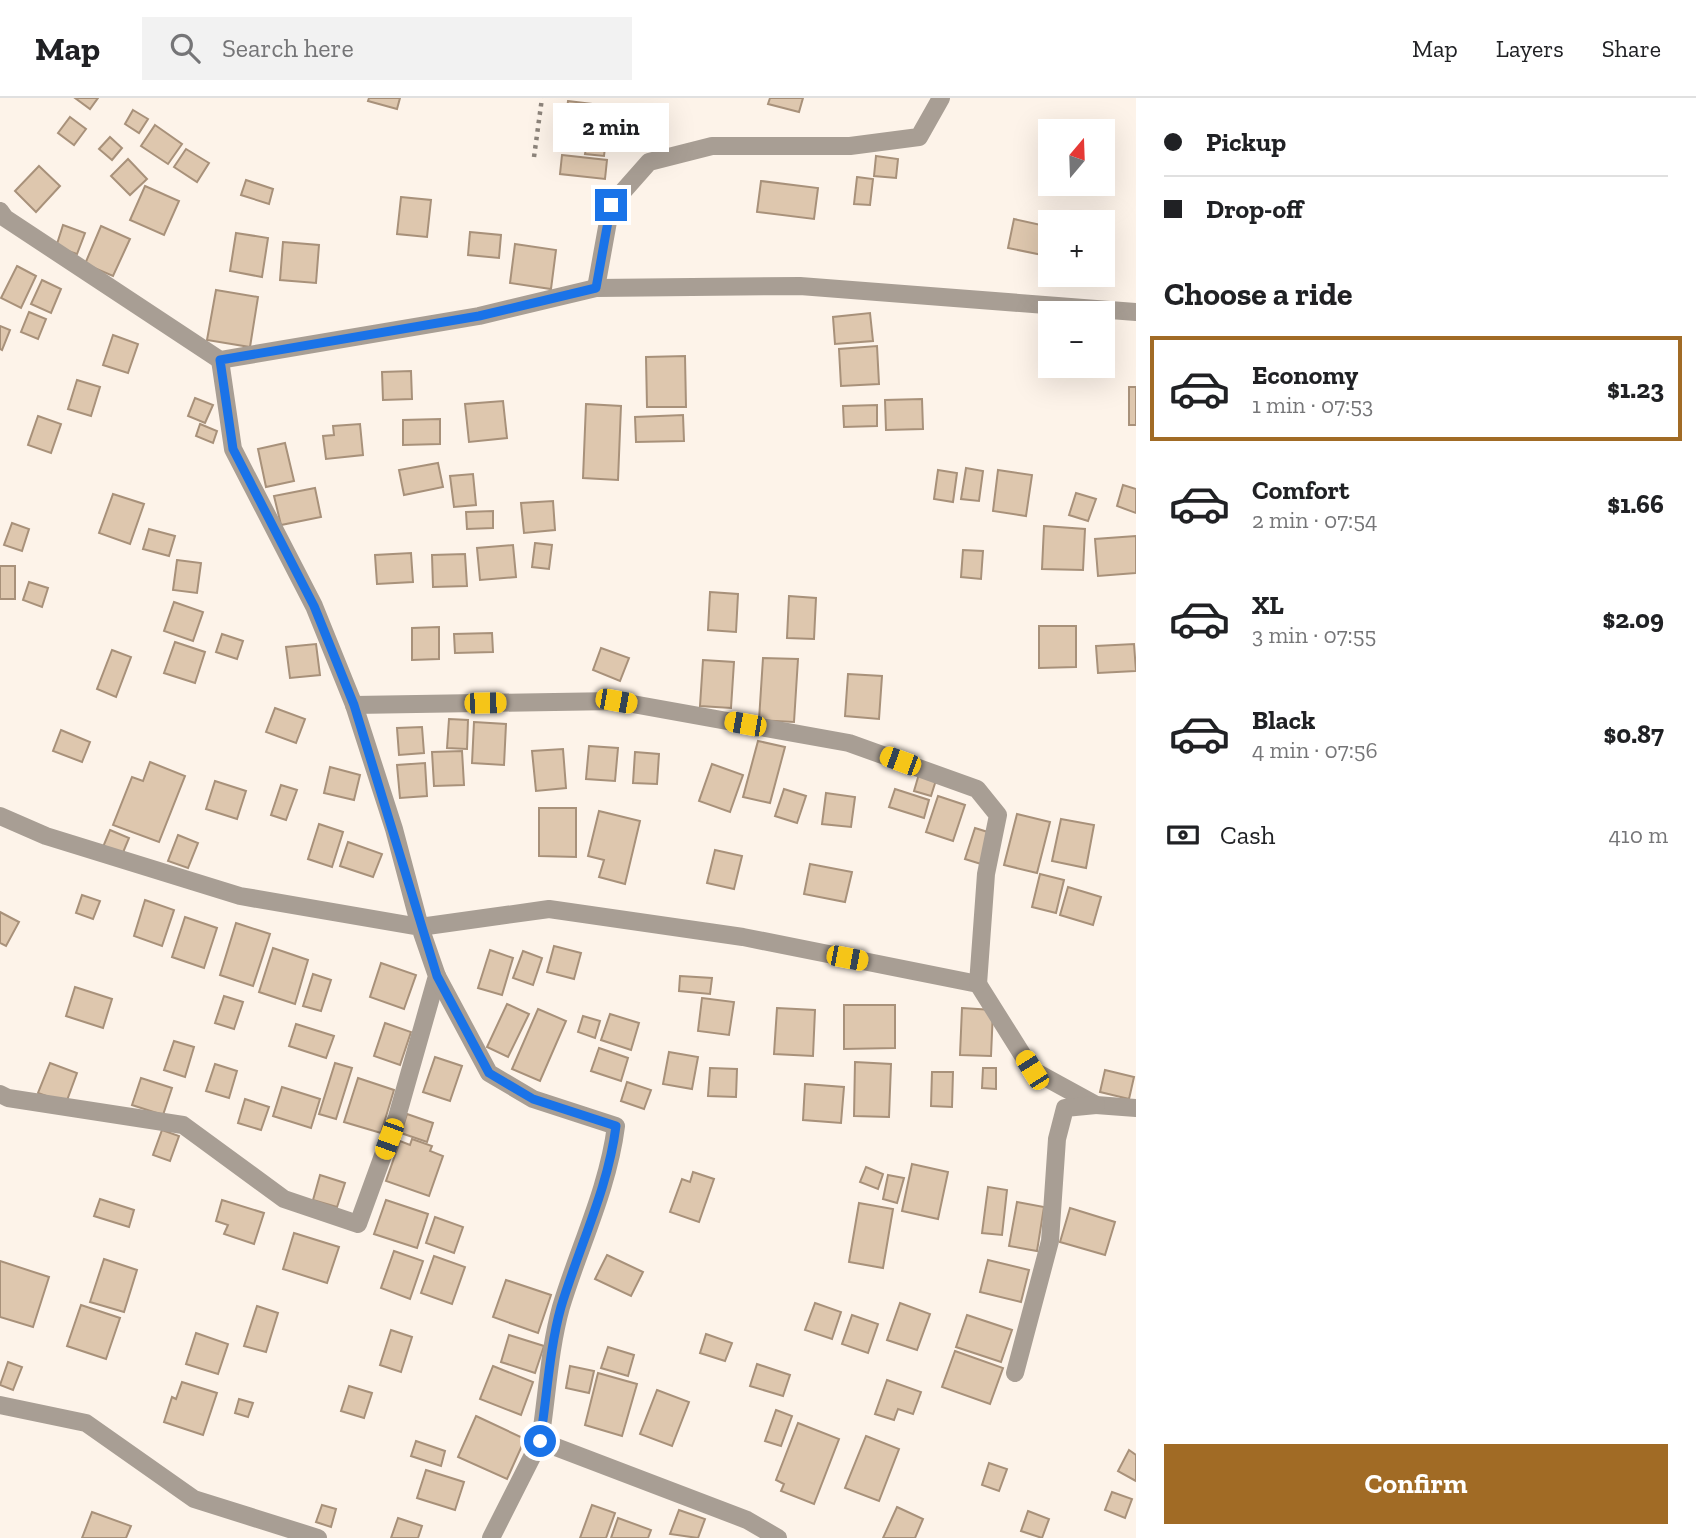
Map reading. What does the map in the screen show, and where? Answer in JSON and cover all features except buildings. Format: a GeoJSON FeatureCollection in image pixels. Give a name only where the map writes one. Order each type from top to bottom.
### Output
{"type":"FeatureCollection","features":[{"type":"Feature","properties":{"kind":"street"},"geometry":{"type":"LineString","coordinates":[[596,288],[611,205],[649,162],[712,146],[850,146],[919,137],[941,98]]}},
{"type":"Feature","properties":{"kind":"street"},"geometry":{"type":"LineString","coordinates":[[2,216],[220,360],[479,316],[596,288],[800,286],[1136,312]]}},
{"type":"Feature","properties":{"kind":"street"},"geometry":{"type":"LineString","coordinates":[[220,360],[233,449],[314,606],[354,705],[437,976],[489,1073],[533,1099],[616,1126],[613,1149],[593,1218],[561,1310],[540,1441],[491,1538]]}},
{"type":"Feature","properties":{"kind":"street"},"geometry":{"type":"LineString","coordinates":[[354,705],[616,701],[849,743],[977,789],[998,815],[986,874],[978,984],[1032,1070],[1096,1105]]}},
{"type":"Feature","properties":{"kind":"street"},"geometry":{"type":"LineString","coordinates":[[0,816],[46,836],[240,896],[421,927],[549,909],[743,937],[978,984]]}},
{"type":"Feature","properties":{"kind":"street"},"geometry":{"type":"LineString","coordinates":[[0,1094],[8,1098],[82,1111],[183,1125],[284,1199],[358,1224],[397,1117],[437,976]]}},
{"type":"Feature","properties":{"kind":"street"},"geometry":{"type":"LineString","coordinates":[[1015,1373],[1050,1241],[1056,1139],[1065,1108],[1096,1105],[1136,1108]]}},
{"type":"Feature","properties":{"kind":"street"},"geometry":{"type":"LineString","coordinates":[[0,1405],[86,1423],[194,1499],[318,1538]]}},
{"type":"Feature","properties":{"kind":"street"},"geometry":{"type":"LineString","coordinates":[[540,1441],[747,1520],[778,1538]]}},
{"type":"Feature","properties":{"kind":"path"},"geometry":{"type":"LineString","coordinates":[[534,157],[542,98]]}},
{"type":"Feature","properties":{"kind":"route"},"geometry":{"type":"LineString","coordinates":[[540,1441],[561,1310],[593,1218],[613,1149],[616,1126],[533,1099],[489,1073],[437,976],[354,705],[314,606],[233,449],[220,360],[479,316],[596,288],[611,205]]}}]}
